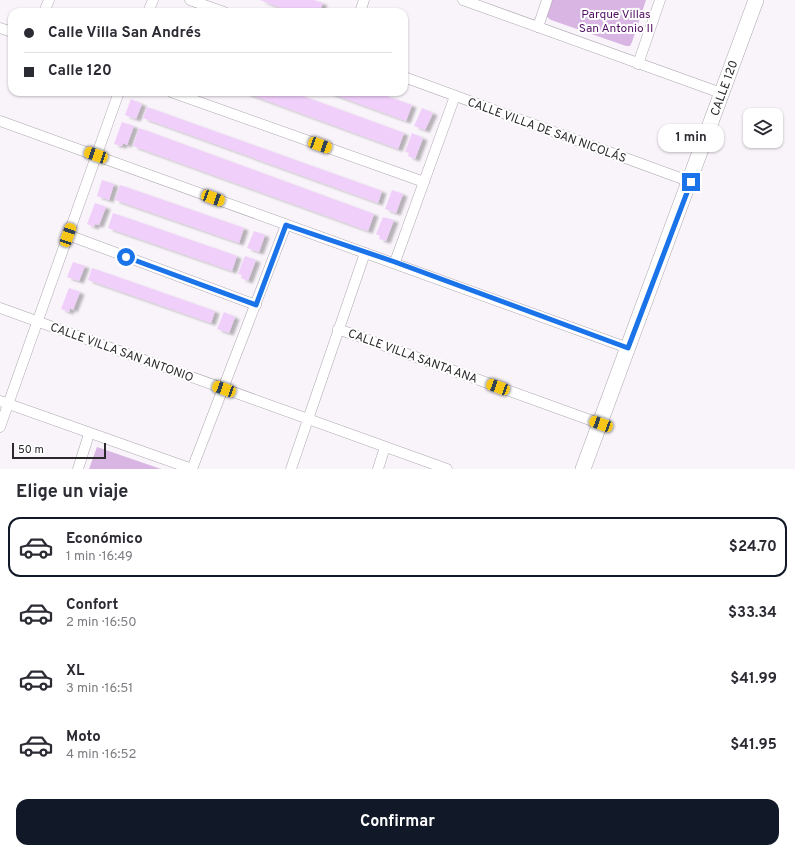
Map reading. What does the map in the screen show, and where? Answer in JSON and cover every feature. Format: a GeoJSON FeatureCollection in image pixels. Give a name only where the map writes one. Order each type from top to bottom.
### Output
{"type":"FeatureCollection","features":[{"type":"Feature","properties":{"kind":"main road","name":"CALLE 120"},"geometry":{"type":"LineString","coordinates":[[583,469],[691,182],[721,93],[756,0]]}},
{"type":"Feature","properties":{"kind":"street"},"geometry":{"type":"LineString","coordinates":[[190,0],[213,8]]}},
{"type":"Feature","properties":{"kind":"street"},"geometry":{"type":"LineString","coordinates":[[463,0],[721,93]]}},
{"type":"Feature","properties":{"kind":"street"},"geometry":{"type":"LineString","coordinates":[[538,27],[547,0]]}},
{"type":"Feature","properties":{"kind":"street"},"geometry":{"type":"LineString","coordinates":[[638,64],[660,0]]}},
{"type":"Feature","properties":{"kind":"street","name":"CALLE VILLA DE SAN NICOLÁS"},"geometry":{"type":"LineString","coordinates":[[408,79],[691,182]]}},
{"type":"Feature","properties":{"kind":"street"},"geometry":{"type":"LineString","coordinates":[[0,427],[4,403],[39,322],[118,96]]}},
{"type":"Feature","properties":{"kind":"street"},"geometry":{"type":"LineString","coordinates":[[182,96],[424,182]]}},
{"type":"Feature","properties":{"kind":"street"},"geometry":{"type":"LineString","coordinates":[[395,262],[454,96]]}},
{"type":"Feature","properties":{"kind":"street"},"geometry":{"type":"LineString","coordinates":[[1,124],[96,155],[286,225],[395,262],[628,348]]}},
{"type":"Feature","properties":{"kind":"street"},"geometry":{"type":"LineString","coordinates":[[4,403],[192,469],[286,225]]}},
{"type":"Feature","properties":{"kind":"street"},"geometry":{"type":"LineString","coordinates":[[68,235],[256,305]]}},
{"type":"Feature","properties":{"kind":"street"},"geometry":{"type":"LineString","coordinates":[[291,469],[365,253]]}},
{"type":"Feature","properties":{"kind":"street","name":"CALLE VILLA SAN ANTONIO"},"geometry":{"type":"LineString","coordinates":[[0,308],[447,469]]}},
{"type":"Feature","properties":{"kind":"street","name":"CALLE VILLA SANTA ANA"},"geometry":{"type":"LineString","coordinates":[[338,330],[601,424]]}},
{"type":"Feature","properties":{"kind":"street"},"geometry":{"type":"LineString","coordinates":[[78,469],[89,434]]}},
{"type":"Feature","properties":{"kind":"street"},"geometry":{"type":"LineString","coordinates":[[378,469],[385,447]]}},
{"type":"Feature","properties":{"kind":"green space","name":"Parque Villas San Antonio II"},"geometry":{"type":"Polygon","coordinates":[[[550,0],[646,0],[632,42],[630,46],[626,46],[551,20],[546,16],[550,0]]]}},
{"type":"Feature","properties":{"kind":"green space"},"geometry":{"type":"Polygon","coordinates":[[[97,447],[161,469],[89,469],[97,447]]]}},
{"type":"Feature","properties":{"kind":"building"},"geometry":{"type":"Polygon","coordinates":[[[260,0],[314,0],[323,3],[321,8],[281,8],[260,0]]]}},
{"type":"Feature","properties":{"kind":"building"},"geometry":{"type":"Polygon","coordinates":[[[254,96],[303,96],[404,133],[398,149],[254,96]]]}},
{"type":"Feature","properties":{"kind":"building"},"geometry":{"type":"Polygon","coordinates":[[[338,96],[386,96],[412,105],[406,121],[338,96]]]}},
{"type":"Feature","properties":{"kind":"building"},"geometry":{"type":"Polygon","coordinates":[[[131,99],[142,104],[136,119],[125,115],[131,99]]]}},
{"type":"Feature","properties":{"kind":"building"},"geometry":{"type":"Polygon","coordinates":[[[147,107],[382,191],[378,203],[143,118],[147,107]]]}},
{"type":"Feature","properties":{"kind":"building"},"geometry":{"type":"Polygon","coordinates":[[[422,108],[433,113],[425,130],[414,126],[422,108]]]}},
{"type":"Feature","properties":{"kind":"building"},"geometry":{"type":"Polygon","coordinates":[[[122,122],[134,126],[127,145],[123,143],[122,146],[114,144],[122,122]]]}},
{"type":"Feature","properties":{"kind":"building"},"geometry":{"type":"Polygon","coordinates":[[[139,128],[374,214],[368,231],[133,146],[139,128]]]}},
{"type":"Feature","properties":{"kind":"building"},"geometry":{"type":"Polygon","coordinates":[[[412,133],[423,138],[415,159],[408,156],[409,153],[405,152],[412,133]]]}},
{"type":"Feature","properties":{"kind":"building"},"geometry":{"type":"Polygon","coordinates":[[[102,180],[114,184],[109,200],[97,196],[102,180]]]}},
{"type":"Feature","properties":{"kind":"building"},"geometry":{"type":"Polygon","coordinates":[[[120,185],[244,228],[239,243],[115,200],[120,185]]]}},
{"type":"Feature","properties":{"kind":"building"},"geometry":{"type":"Polygon","coordinates":[[[392,190],[403,194],[396,213],[385,209],[392,190]]]}},
{"type":"Feature","properties":{"kind":"building"},"geometry":{"type":"Polygon","coordinates":[[[95,203],[106,207],[99,225],[95,224],[94,227],[87,224],[95,203]]]}},
{"type":"Feature","properties":{"kind":"building"},"geometry":{"type":"Polygon","coordinates":[[[113,213],[237,256],[232,271],[108,228],[113,213]]]}},
{"type":"Feature","properties":{"kind":"building"},"geometry":{"type":"Polygon","coordinates":[[[383,217],[394,220],[386,241],[379,239],[380,236],[376,234],[383,217]]]}},
{"type":"Feature","properties":{"kind":"building"},"geometry":{"type":"Polygon","coordinates":[[[254,231],[265,235],[259,252],[247,248],[254,231]]]}},
{"type":"Feature","properties":{"kind":"building"},"geometry":{"type":"Polygon","coordinates":[[[245,256],[256,260],[248,281],[241,278],[242,275],[238,274],[245,256]]]}},
{"type":"Feature","properties":{"kind":"building"},"geometry":{"type":"Polygon","coordinates":[[[73,262],[85,266],[79,281],[67,277],[73,262]]]}},
{"type":"Feature","properties":{"kind":"building"},"geometry":{"type":"Polygon","coordinates":[[[92,268],[215,311],[211,323],[88,280],[92,268]]]}},
{"type":"Feature","properties":{"kind":"building"},"geometry":{"type":"Polygon","coordinates":[[[69,288],[80,292],[73,310],[70,308],[69,312],[61,309],[69,288]]]}},
{"type":"Feature","properties":{"kind":"building"},"geometry":{"type":"Polygon","coordinates":[[[224,312],[235,317],[229,333],[217,329],[224,312]]]}},
{"type":"Feature","properties":{"kind":"route"},"geometry":{"type":"LineString","coordinates":[[126,257],[256,305],[286,225],[395,262],[628,348],[691,182]]}}]}
